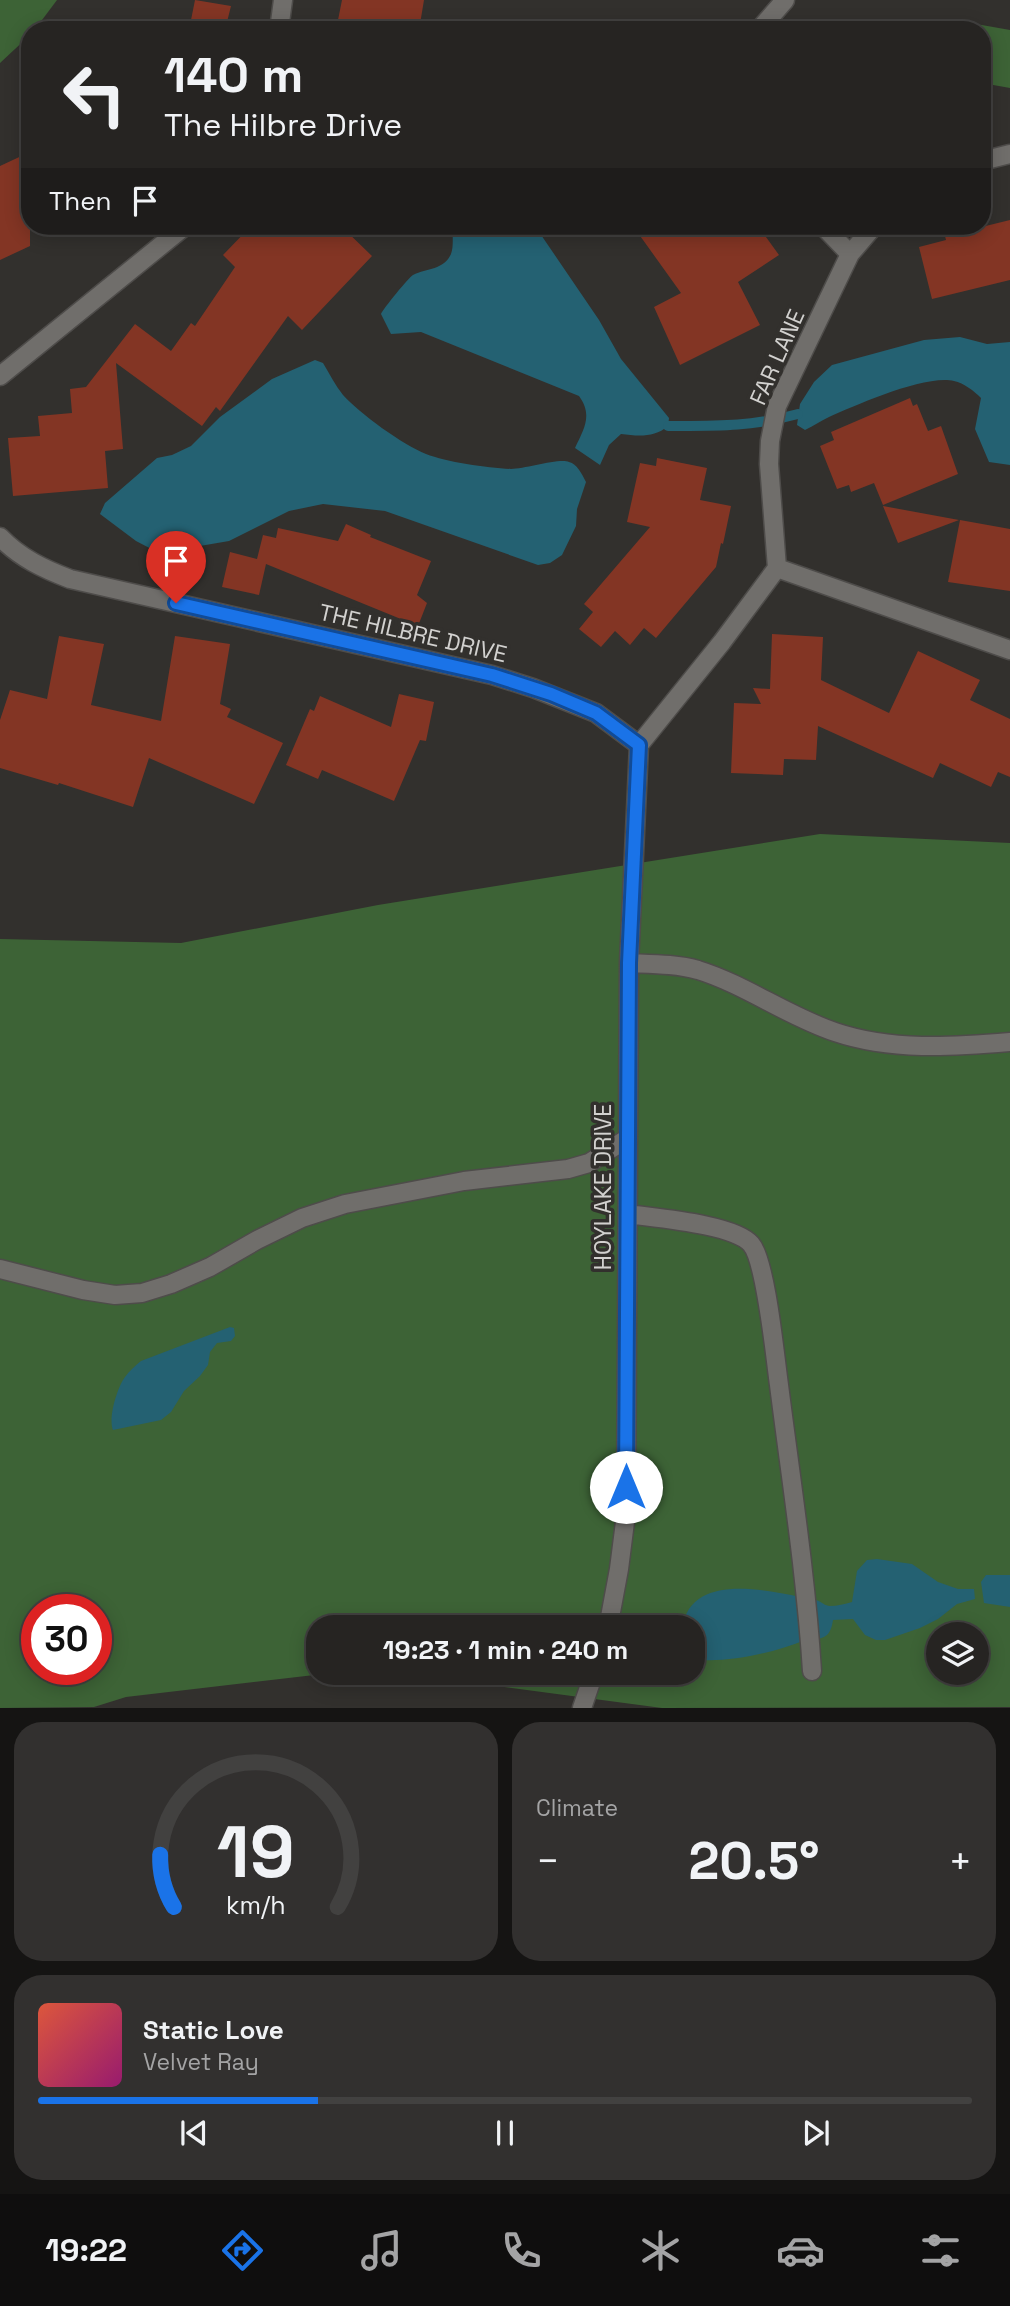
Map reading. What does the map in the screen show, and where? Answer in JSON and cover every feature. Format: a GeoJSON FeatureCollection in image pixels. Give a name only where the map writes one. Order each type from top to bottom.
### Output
{"type":"FeatureCollection","features":[{"type":"Feature","properties":{"kind":"street"},"geometry":{"type":"LineString","coordinates":[[280,21],[283,0]]}},
{"type":"Feature","properties":{"kind":"street"},"geometry":{"type":"LineString","coordinates":[[767,21],[785,0]]}},
{"type":"Feature","properties":{"kind":"street"},"geometry":{"type":"LineString","coordinates":[[991,159],[1010,154]]}},
{"type":"Feature","properties":{"kind":"street"},"geometry":{"type":"LineString","coordinates":[[0,376],[174,235]]}},
{"type":"Feature","properties":{"kind":"street"},"geometry":{"type":"LineString","coordinates":[[831,235],[850,254]]}},
{"type":"Feature","properties":{"kind":"street","name":"FAR LANE"},"geometry":{"type":"LineString","coordinates":[[776,568],[769,464],[770,441],[777,406],[850,254],[866,235]]}},
{"type":"Feature","properties":{"kind":"street","name":"THE HILBRE DRIVE"},"geometry":{"type":"LineString","coordinates":[[0,537],[13,551],[42,568],[70,579],[492,675],[533,688],[596,713],[639,745]]}},
{"type":"Feature","properties":{"kind":"street"},"geometry":{"type":"LineString","coordinates":[[639,745],[722,642],[776,568],[1010,650]]}},
{"type":"Feature","properties":{"kind":"street","name":"HOYLAKE DRIVE"},"geometry":{"type":"LineString","coordinates":[[610,1615],[626,1514],[629,963],[639,745]]}},
{"type":"Feature","properties":{"kind":"street"},"geometry":{"type":"LineString","coordinates":[[629,963],[698,970],[800,1018],[835,1032],[872,1042],[920,1046],[1010,1042]]}},
{"type":"Feature","properties":{"kind":"street"},"geometry":{"type":"LineString","coordinates":[[0,1269],[83,1290],[115,1295],[142,1293],[210,1267],[302,1218],[345,1204],[464,1181],[568,1169],[589,1163],[628,1138]]}},
{"type":"Feature","properties":{"kind":"street"},"geometry":{"type":"LineString","coordinates":[[628,1214],[721,1229],[738,1234],[752,1244],[762,1272],[770,1318],[806,1587],[812,1671]]}},
{"type":"Feature","properties":{"kind":"street"},"geometry":{"type":"LineString","coordinates":[[582,1707],[590,1685]]}},
{"type":"Feature","properties":{"kind":"green space"},"geometry":{"type":"Polygon","coordinates":[[[0,0],[57,0],[41,21],[21,21],[21,43],[0,63],[0,0]]]}},
{"type":"Feature","properties":{"kind":"green space"},"geometry":{"type":"Polygon","coordinates":[[[991,27],[1010,30],[1010,88],[991,85],[991,27]]]}},
{"type":"Feature","properties":{"kind":"green space"},"geometry":{"type":"Polygon","coordinates":[[[820,834],[1010,843],[1010,1707],[662,1708],[488,1685],[705,1685],[705,1615],[306,1615],[306,1676],[126,1697],[94,1707],[0,1708],[0,939],[181,943],[378,905],[820,834]]]}},
{"type":"Feature","properties":{"kind":"water"},"geometry":{"type":"Polygon","coordinates":[[[453,235],[541,235],[599,320],[621,359],[669,418],[668,426],[640,436],[621,434],[609,445],[600,465],[575,448],[586,422],[586,409],[579,396],[421,332],[391,334],[381,314],[413,275],[440,266],[448,259],[453,235]]]}},
{"type":"Feature","properties":{"kind":"water"},"geometry":{"type":"Polygon","coordinates":[[[960,337],[987,344],[1010,342],[1010,465],[989,462],[975,429],[981,398],[954,381],[942,380],[909,386],[856,405],[805,430],[797,425],[800,404],[814,382],[832,365],[924,340],[960,337]]]}},
{"type":"Feature","properties":{"kind":"water"},"geometry":{"type":"Polygon","coordinates":[[[315,360],[323,363],[343,395],[359,411],[416,450],[434,457],[479,466],[517,469],[558,461],[574,465],[586,482],[577,509],[576,526],[562,555],[550,563],[538,565],[385,511],[323,504],[289,511],[229,541],[159,553],[136,541],[100,514],[105,503],[157,458],[172,455],[191,446],[220,417],[272,379],[315,360]]]}},
{"type":"Feature","properties":{"kind":"water"},"geometry":{"type":"Polygon","coordinates":[[[230,1327],[234,1328],[235,1336],[231,1341],[217,1343],[210,1352],[208,1365],[184,1391],[171,1412],[161,1420],[113,1430],[112,1411],[116,1395],[125,1377],[134,1367],[141,1361],[230,1327]]]}},
{"type":"Feature","properties":{"kind":"water"},"geometry":{"type":"Polygon","coordinates":[[[867,1560],[912,1564],[938,1582],[958,1589],[974,1589],[975,1599],[957,1604],[938,1619],[926,1622],[926,1625],[920,1628],[885,1640],[876,1640],[865,1635],[853,1619],[833,1620],[827,1635],[821,1638],[747,1656],[705,1660],[705,1615],[687,1615],[689,1609],[702,1597],[718,1591],[759,1590],[816,1600],[828,1606],[844,1604],[852,1602],[857,1571],[867,1560]]]}},
{"type":"Feature","properties":{"kind":"water"},"geometry":{"type":"Polygon","coordinates":[[[986,1575],[1010,1575],[1010,1607],[984,1603],[981,1582],[986,1575]]]}},
{"type":"Feature","properties":{"kind":"building"},"geometry":{"type":"Polygon","coordinates":[[[195,0],[231,6],[227,21],[191,21],[195,0]]]}},
{"type":"Feature","properties":{"kind":"building"},"geometry":{"type":"Polygon","coordinates":[[[342,0],[424,0],[420,21],[338,21],[342,0]]]}},
{"type":"Feature","properties":{"kind":"building"},"geometry":{"type":"Polygon","coordinates":[[[21,156],[21,235],[30,235],[30,246],[0,260],[0,166],[21,156]]]}},
{"type":"Feature","properties":{"kind":"building"},"geometry":{"type":"Polygon","coordinates":[[[1010,220],[1010,280],[932,299],[919,247],[946,240],[945,236],[949,235],[991,235],[991,225],[1010,220]]]}},
{"type":"Feature","properties":{"kind":"building"},"geometry":{"type":"Polygon","coordinates":[[[242,235],[350,235],[372,256],[302,330],[288,316],[220,411],[216,407],[202,426],[116,363],[123,449],[105,451],[108,488],[13,496],[8,438],[40,436],[38,416],[72,413],[70,389],[86,387],[135,324],[171,351],[191,323],[195,326],[235,267],[223,255],[242,235]]]}},
{"type":"Feature","properties":{"kind":"building"},"geometry":{"type":"Polygon","coordinates":[[[639,235],[765,235],[779,255],[738,282],[760,325],[680,365],[654,307],[681,293],[639,235]]]}},
{"type":"Feature","properties":{"kind":"building"},"geometry":{"type":"Polygon","coordinates":[[[910,398],[913,406],[917,404],[928,431],[941,426],[958,474],[883,505],[874,483],[851,492],[849,485],[837,489],[820,446],[834,440],[831,432],[910,398]]]}},
{"type":"Feature","properties":{"kind":"building"},"geometry":{"type":"Polygon","coordinates":[[[657,458],[707,468],[700,500],[731,506],[723,544],[721,543],[716,567],[656,638],[644,628],[630,645],[615,631],[601,647],[579,629],[593,612],[584,604],[650,527],[627,522],[640,463],[656,466],[657,458]]]}},
{"type":"Feature","properties":{"kind":"building"},"geometry":{"type":"Polygon","coordinates":[[[883,506],[959,520],[898,543],[883,506]]]}},
{"type":"Feature","properties":{"kind":"building"},"geometry":{"type":"Polygon","coordinates":[[[960,520],[1010,529],[1010,591],[948,582],[960,520]]]}},
{"type":"Feature","properties":{"kind":"building"},"geometry":{"type":"Polygon","coordinates":[[[346,524],[371,535],[370,537],[431,561],[417,595],[427,603],[418,626],[266,564],[259,595],[222,587],[230,552],[257,559],[263,535],[276,538],[278,528],[338,541],[346,524]]]}},
{"type":"Feature","properties":{"kind":"building"},"geometry":{"type":"Polygon","coordinates":[[[772,634],[823,637],[821,680],[889,713],[918,651],[980,680],[970,700],[1010,719],[1010,777],[998,772],[991,787],[940,763],[933,778],[818,726],[816,760],[784,759],[783,775],[731,773],[734,703],[761,704],[753,688],[770,689],[772,634]]]}},
{"type":"Feature","properties":{"kind":"building"},"geometry":{"type":"Polygon","coordinates":[[[59,636],[104,644],[91,705],[161,721],[175,636],[230,644],[220,704],[231,709],[227,717],[283,743],[254,804],[149,758],[133,807],[59,783],[58,785],[0,768],[0,720],[10,690],[47,699],[59,636]]]}},
{"type":"Feature","properties":{"kind":"building"},"geometry":{"type":"Polygon","coordinates":[[[399,694],[434,702],[426,741],[420,740],[394,801],[322,770],[318,779],[286,765],[310,709],[314,711],[320,696],[391,727],[399,694]]]}},
{"type":"Feature","properties":{"kind":"waterway"},"geometry":{"type":"LineString","coordinates":[[668,426],[749,424],[798,414]]}},
{"type":"Feature","properties":{"kind":"route"},"geometry":{"type":"LineString","coordinates":[[176,603],[492,675],[551,694],[596,713],[639,745],[629,963],[626,1487]]}}]}
